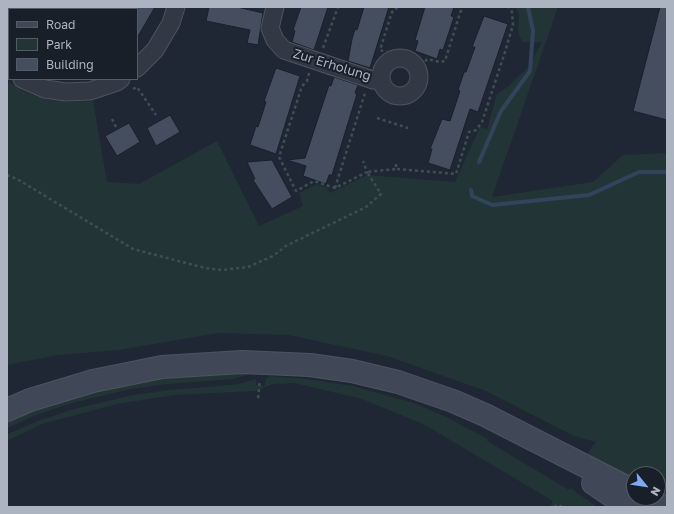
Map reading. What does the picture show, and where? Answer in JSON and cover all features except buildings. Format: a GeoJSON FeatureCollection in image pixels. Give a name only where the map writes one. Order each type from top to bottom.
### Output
{"type":"FeatureCollection","features":[{"type":"Feature","properties":{"kind":"main road"},"geometry":{"type":"LineString","coordinates":[[7,410],[30,400],[93,381],[162,367],[242,362],[296,364],[352,371],[424,390],[485,415],[626,487]]}},
{"type":"Feature","properties":{"kind":"main road"},"geometry":{"type":"LineString","coordinates":[[547,447],[612,500],[628,507]]}},
{"type":"Feature","properties":{"kind":"street"},"geometry":{"type":"LineString","coordinates":[[138,67],[155,50],[171,23],[176,7]]}},
{"type":"Feature","properties":{"kind":"street","name":"Zur Erholung"},"geometry":{"type":"LineString","coordinates":[[275,7],[270,28],[275,40],[284,50],[375,78],[391,94],[404,96],[410,94],[416,88],[419,79],[418,71],[414,64],[408,60],[400,58],[387,64],[375,78]]}},
{"type":"Feature","properties":{"kind":"street"},"geometry":{"type":"LineString","coordinates":[[24,80],[45,89],[66,92],[90,91],[126,85]]}},
{"type":"Feature","properties":{"kind":"path"},"geometry":{"type":"LineString","coordinates":[[321,54],[338,7]]}},
{"type":"Feature","properties":{"kind":"path"},"geometry":{"type":"LineString","coordinates":[[389,53],[380,50],[392,12],[395,11],[396,7]]}},
{"type":"Feature","properties":{"kind":"path"},"geometry":{"type":"LineString","coordinates":[[418,71],[427,59],[440,62],[445,61],[462,7]]}},
{"type":"Feature","properties":{"kind":"path"},"geometry":{"type":"LineString","coordinates":[[311,67],[307,81],[302,86],[279,157],[296,191],[314,182],[334,188],[367,172],[396,169],[456,174],[469,132],[476,130],[482,122],[513,25],[512,12],[509,7]]}},
{"type":"Feature","properties":{"kind":"path"},"geometry":{"type":"LineString","coordinates":[[334,188],[375,78]]}},
{"type":"Feature","properties":{"kind":"path"},"geometry":{"type":"LineString","coordinates":[[126,85],[137,86],[156,115]]}},
{"type":"Feature","properties":{"kind":"path"},"geometry":{"type":"LineString","coordinates":[[376,118],[408,128]]}},
{"type":"Feature","properties":{"kind":"path"},"geometry":{"type":"LineString","coordinates":[[112,119],[116,127]]}},
{"type":"Feature","properties":{"kind":"path"},"geometry":{"type":"LineString","coordinates":[[7,175],[17,179],[133,249],[205,268],[222,270],[248,267],[273,256],[286,246],[366,207],[381,194],[367,172],[363,161]]}},
{"type":"Feature","properties":{"kind":"path"},"geometry":{"type":"LineString","coordinates":[[396,164],[396,169]]}},
{"type":"Feature","properties":{"kind":"path"},"geometry":{"type":"LineString","coordinates":[[258,398],[260,377]]}},
{"type":"Feature","properties":{"kind":"path"},"geometry":{"type":"LineString","coordinates":[[554,507],[558,505],[562,507]]}},
{"type":"Feature","properties":{"kind":"green space"},"geometry":{"type":"Polygon","coordinates":[[[515,7],[558,7],[492,197],[593,182],[623,155],[667,153],[667,494],[666,466],[626,466],[626,482],[584,458],[596,442],[574,436],[486,391],[387,356],[288,335],[218,333],[119,350],[58,355],[7,365],[7,81],[25,92],[45,99],[67,102],[93,101],[107,182],[139,184],[217,141],[259,226],[303,206],[299,193],[317,184],[327,188],[330,193],[367,175],[455,182],[480,127],[487,129],[497,94],[509,86],[529,66],[542,42],[522,42],[518,32],[519,14],[515,7]]]}},
{"type":"Feature","properties":{"kind":"green space"},"geometry":{"type":"Polygon","coordinates":[[[254,373],[233,379],[168,384],[131,389],[72,403],[36,415],[7,428],[7,419],[69,396],[163,375],[254,373]]]}},
{"type":"Feature","properties":{"kind":"green space"},"geometry":{"type":"Polygon","coordinates":[[[269,376],[307,379],[353,386],[417,404],[488,439],[487,441],[569,490],[570,488],[598,507],[550,507],[553,501],[425,425],[362,399],[294,383],[273,384],[255,391],[174,395],[117,404],[42,424],[7,441],[8,434],[38,421],[74,409],[133,395],[239,384],[256,379],[256,385],[265,386],[266,378],[269,376]]]}},
{"type":"Feature","properties":{"kind":"waterway"},"geometry":{"type":"LineString","coordinates":[[479,162],[501,111],[530,71],[533,31],[528,7]]}},
{"type":"Feature","properties":{"kind":"waterway"},"geometry":{"type":"LineString","coordinates":[[471,190],[472,196],[492,205],[589,195],[639,172],[667,172]]}}]}
